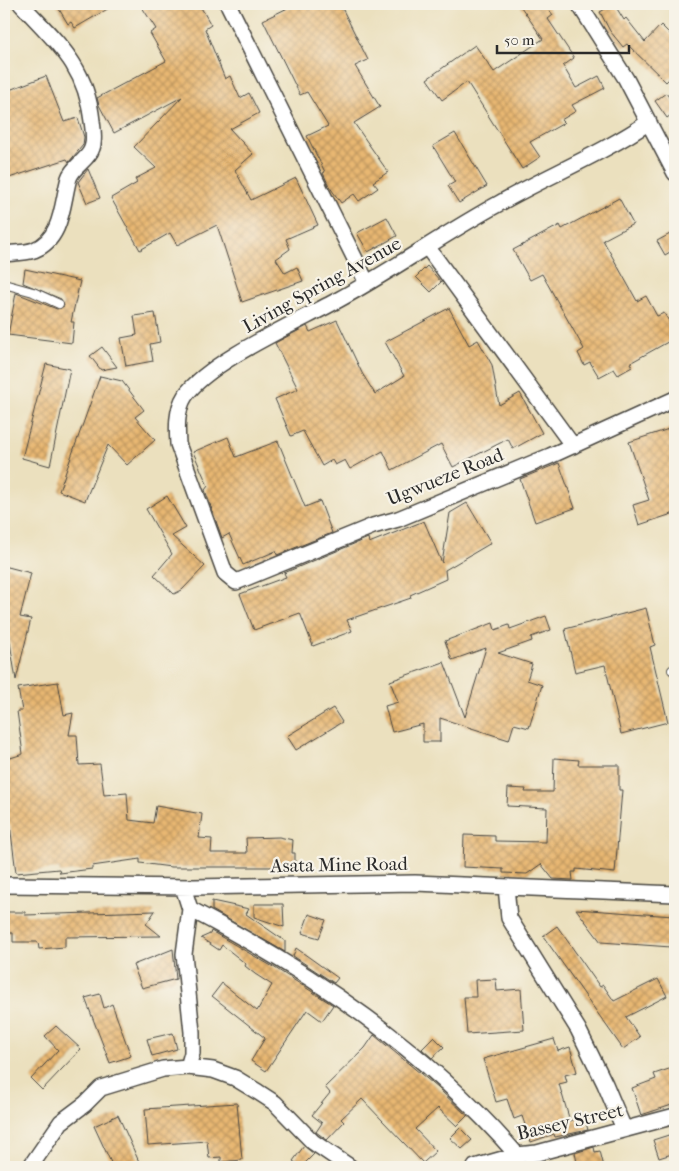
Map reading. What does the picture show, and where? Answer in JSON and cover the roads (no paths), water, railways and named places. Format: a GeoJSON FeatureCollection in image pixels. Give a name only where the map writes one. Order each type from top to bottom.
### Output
{"type":"FeatureCollection","features":[{"type":"Feature","properties":{"kind":"street"},"geometry":{"type":"LineString","coordinates":[[4,254],[32,251],[50,237],[62,212],[70,176],[92,148],[92,112],[88,94],[75,65],[21,4]]}},
{"type":"Feature","properties":{"kind":"street"},"geometry":{"type":"LineString","coordinates":[[228,4],[367,283]]}},
{"type":"Feature","properties":{"kind":"street"},"geometry":{"type":"LineString","coordinates":[[579,4],[626,78],[675,172]]}},
{"type":"Feature","properties":{"kind":"street","name":"Living Spring Avenue"},"geometry":{"type":"LineString","coordinates":[[228,577],[178,444],[177,427],[181,405],[185,396],[204,377],[229,359],[428,248],[486,210],[622,141],[649,122]]}},
{"type":"Feature","properties":{"kind":"street"},"geometry":{"type":"LineString","coordinates":[[428,248],[573,446]]}},
{"type":"Feature","properties":{"kind":"street","name":"Ugwueze Road"},"geometry":{"type":"LineString","coordinates":[[228,577],[236,582],[373,526],[398,519],[573,446],[675,400]]}},
{"type":"Feature","properties":{"kind":"street","name":"Asata Mine Road"},"geometry":{"type":"LineString","coordinates":[[4,885],[183,887],[367,883],[675,894]]}},
{"type":"Feature","properties":{"kind":"street"},"geometry":{"type":"LineString","coordinates":[[183,887],[190,909],[184,954],[192,1032],[192,1053],[188,1067]]}},
{"type":"Feature","properties":{"kind":"street"},"geometry":{"type":"LineString","coordinates":[[506,887],[509,918],[578,1029],[609,1092],[624,1129]]}},
{"type":"Feature","properties":{"kind":"street"},"geometry":{"type":"LineString","coordinates":[[190,909],[241,936],[340,996],[429,1064],[485,1118],[517,1155]]}},
{"type":"Feature","properties":{"kind":"street"},"geometry":{"type":"LineString","coordinates":[[30,1167],[61,1122],[85,1104],[101,1088],[163,1069],[188,1067],[213,1070],[235,1078],[258,1092],[275,1103],[313,1142],[350,1167]]}},
{"type":"Feature","properties":{"kind":"street","name":"Bassey Street"},"geometry":{"type":"LineString","coordinates":[[475,1167],[517,1155],[537,1153],[675,1116]]}},
{"type":"Feature","properties":{"kind":"lane"},"geometry":{"type":"LineString","coordinates":[[4,284],[33,292],[59,304]]}}]}
